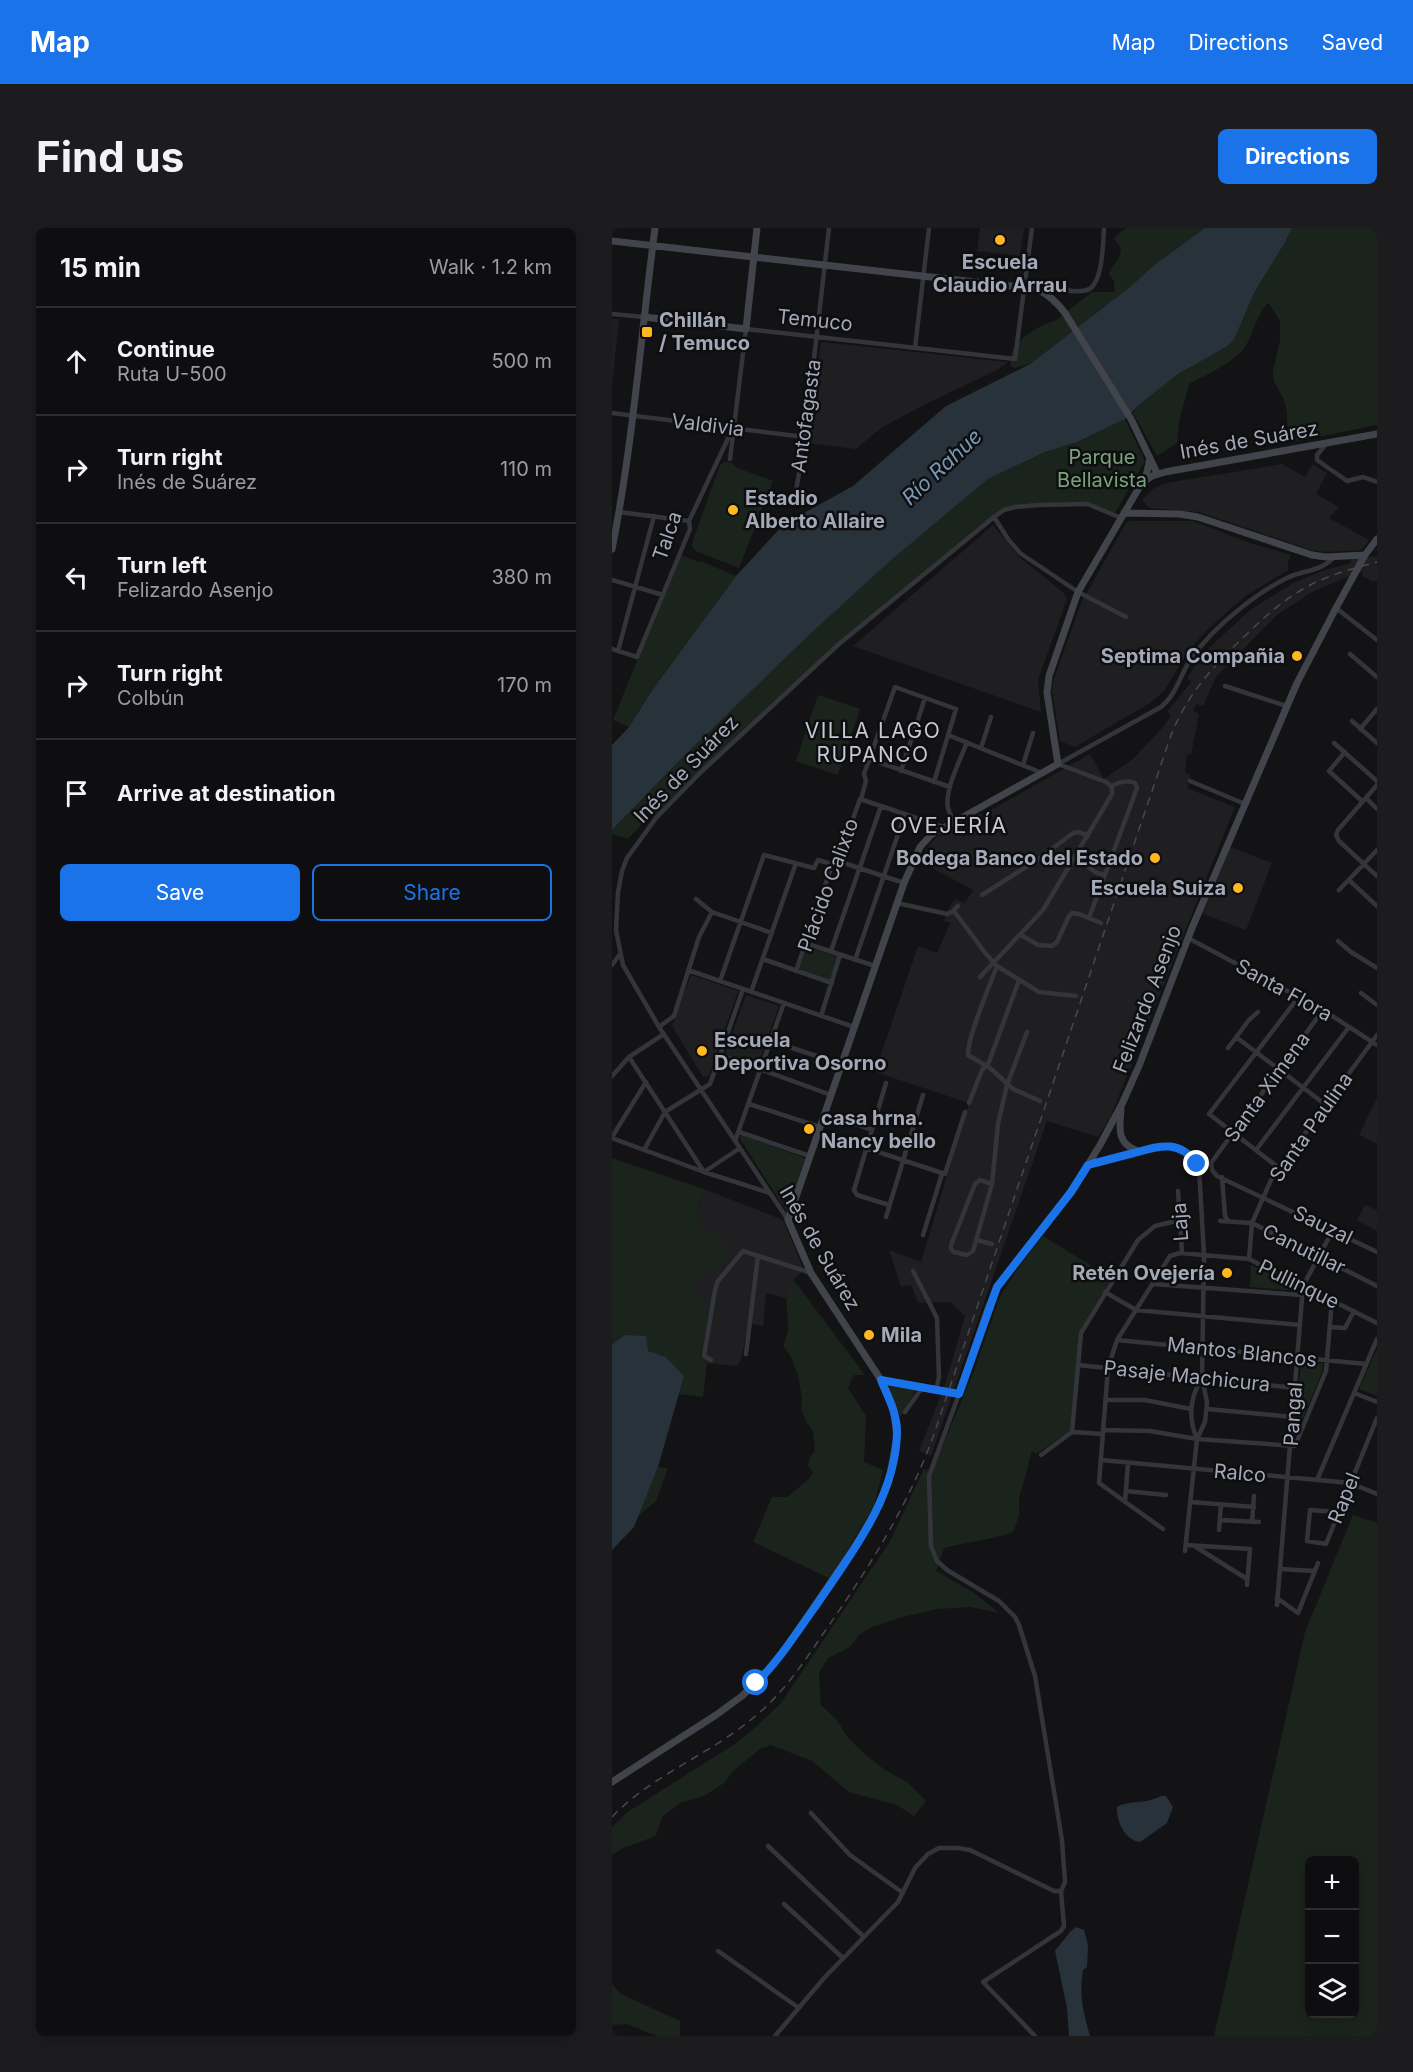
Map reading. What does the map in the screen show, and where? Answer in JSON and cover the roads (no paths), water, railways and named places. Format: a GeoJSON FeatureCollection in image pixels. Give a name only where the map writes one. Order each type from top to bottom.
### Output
{"type":"FeatureCollection","features":[{"type":"Feature","properties":{"kind":"street"},"geometry":{"type":"LineString","coordinates":[[612,549],[632,416],[655,228]]}},
{"type":"Feature","properties":{"kind":"street","name":"Talca"},"geometry":{"type":"LineString","coordinates":[[730,459],[757,228]]}},
{"type":"Feature","properties":{"kind":"street","name":"Antofagasta"},"geometry":{"type":"LineString","coordinates":[[795,497],[805,437],[829,228]]}},
{"type":"Feature","properties":{"kind":"street"},"geometry":{"type":"LineString","coordinates":[[915,348],[929,228]]}},
{"type":"Feature","properties":{"kind":"street"},"geometry":{"type":"LineString","coordinates":[[1025,288],[1032,228]]}},
{"type":"Feature","properties":{"kind":"street"},"geometry":{"type":"LineString","coordinates":[[1037,289],[1044,287],[1086,290],[1095,286],[1099,278],[1104,228]]}},
{"type":"Feature","properties":{"kind":"street"},"geometry":{"type":"LineString","coordinates":[[612,241],[1037,289],[1048,294],[1065,313],[1131,419],[1157,473]]}},
{"type":"Feature","properties":{"kind":"street","name":"Temuco"},"geometry":{"type":"LineString","coordinates":[[612,314],[1015,359],[1025,288]]}},
{"type":"Feature","properties":{"kind":"street","name":"Valdivia"},"geometry":{"type":"LineString","coordinates":[[612,413],[805,437]]}},
{"type":"Feature","properties":{"kind":"street","name":"Talca"},"geometry":{"type":"LineString","coordinates":[[615,650],[637,657],[690,529],[688,520],[734,428]]}},
{"type":"Feature","properties":{"kind":"street","name":"Inés de Suárez"},"geometry":{"type":"LineString","coordinates":[[1140,486],[1157,473],[1377,435]]}},
{"type":"Feature","properties":{"kind":"street"},"geometry":{"type":"LineString","coordinates":[[1327,443],[1317,455],[1317,460],[1345,481],[1350,482],[1365,477],[1377,482]]}},
{"type":"Feature","properties":{"kind":"street"},"geometry":{"type":"LineString","coordinates":[[1058,764],[1047,681],[1078,592],[1140,486],[1147,472],[1150,458]]}},
{"type":"Feature","properties":{"kind":"street","name":"Inés de Suárez"},"geometry":{"type":"LineString","coordinates":[[612,1782],[706,1722],[749,1689],[779,1658],[874,1515],[892,1470],[897,1436],[893,1408],[881,1380],[811,1273],[788,1220],[659,1027],[624,965],[620,954],[616,923],[618,892],[627,858],[656,818],[700,773],[839,644],[1004,510],[1038,505],[1088,504],[1122,516]]}},
{"type":"Feature","properties":{"kind":"street"},"geometry":{"type":"LineString","coordinates":[[619,512],[688,520]]}},
{"type":"Feature","properties":{"kind":"street"},"geometry":{"type":"LineString","coordinates":[[615,650],[654,516]]}},
{"type":"Feature","properties":{"kind":"street"},"geometry":{"type":"LineString","coordinates":[[1122,516],[1192,516],[1308,554],[1365,555]]}},
{"type":"Feature","properties":{"kind":"street"},"geometry":{"type":"LineString","coordinates":[[994,517],[1020,553],[1078,592],[1126,617]]}},
{"type":"Feature","properties":{"kind":"street","name":"Felizardo Asenjo"},"geometry":{"type":"LineString","coordinates":[[959,1394],[997,1287],[1071,1192],[1122,1104],[1188,938],[1286,706],[1305,664],[1365,555],[1377,538]]}},
{"type":"Feature","properties":{"kind":"street"},"geometry":{"type":"LineString","coordinates":[[788,1220],[904,883],[924,841],[944,827],[1161,707],[1169,699],[1199,648],[1233,614],[1286,579],[1323,567],[1334,556]]}},
{"type":"Feature","properties":{"kind":"street"},"geometry":{"type":"LineString","coordinates":[[612,580],[663,595]]}},
{"type":"Feature","properties":{"kind":"street"},"geometry":{"type":"LineString","coordinates":[[1336,608],[1377,640]]}},
{"type":"Feature","properties":{"kind":"street"},"geometry":{"type":"LineString","coordinates":[[1350,654],[1376,673]]}},
{"type":"Feature","properties":{"kind":"street"},"geometry":{"type":"LineString","coordinates":[[1225,686],[1286,706]]}},
{"type":"Feature","properties":{"kind":"street","name":"Plácido Calixto"},"geometry":{"type":"LineString","coordinates":[[796,971],[832,865],[838,861],[860,799],[866,781],[864,774],[895,687],[925,698]]}},
{"type":"Feature","properties":{"kind":"street"},"geometry":{"type":"LineString","coordinates":[[901,771],[925,698],[956,709],[934,782]]}},
{"type":"Feature","properties":{"kind":"street"},"geometry":{"type":"LineString","coordinates":[[1360,729],[1377,708]]}},
{"type":"Feature","properties":{"kind":"street"},"geometry":{"type":"LineString","coordinates":[[981,748],[991,717]]}},
{"type":"Feature","properties":{"kind":"street"},"geometry":{"type":"LineString","coordinates":[[1352,721],[1377,743]]}},
{"type":"Feature","properties":{"kind":"street"},"geometry":{"type":"LineString","coordinates":[[1023,765],[1033,734]]}},
{"type":"Feature","properties":{"kind":"street"},"geometry":{"type":"LineString","coordinates":[[948,735],[1042,772]]}},
{"type":"Feature","properties":{"kind":"street"},"geometry":{"type":"LineString","coordinates":[[954,822],[948,807],[950,787],[968,742]]}},
{"type":"Feature","properties":{"kind":"street"},"geometry":{"type":"LineString","coordinates":[[1334,743],[1377,783],[1338,830],[1337,839],[1377,876]]}},
{"type":"Feature","properties":{"kind":"street"},"geometry":{"type":"LineString","coordinates":[[1345,752],[1329,771],[1377,809]]}},
{"type":"Feature","properties":{"kind":"street"},"geometry":{"type":"LineString","coordinates":[[869,759],[950,787]]}},
{"type":"Feature","properties":{"kind":"street"},"geometry":{"type":"LineString","coordinates":[[1058,764],[1112,786],[1130,782],[1135,783],[1137,788],[1089,918]]}},
{"type":"Feature","properties":{"kind":"street"},"geometry":{"type":"LineString","coordinates":[[1190,781],[1245,804]]}},
{"type":"Feature","properties":{"kind":"street"},"geometry":{"type":"LineString","coordinates":[[980,977],[995,964],[1043,910],[1112,794],[1112,786]]}},
{"type":"Feature","properties":{"kind":"street"},"geometry":{"type":"LineString","coordinates":[[860,799],[944,827]]}},
{"type":"Feature","properties":{"kind":"street"},"geometry":{"type":"LineString","coordinates":[[831,951],[881,806]]}},
{"type":"Feature","properties":{"kind":"street"},"geometry":{"type":"LineString","coordinates":[[855,960],[905,814]]}},
{"type":"Feature","properties":{"kind":"street"},"geometry":{"type":"LineString","coordinates":[[982,895],[1040,858],[1073,833],[1079,831],[1088,836]]}},
{"type":"Feature","properties":{"kind":"street"},"geometry":{"type":"LineString","coordinates":[[1339,890],[1377,850]]}},
{"type":"Feature","properties":{"kind":"street"},"geometry":{"type":"LineString","coordinates":[[720,981],[764,855],[814,868],[818,860],[828,863]]}},
{"type":"Feature","properties":{"kind":"street"},"geometry":{"type":"LineString","coordinates":[[1075,857],[1095,872],[1104,875]]}},
{"type":"Feature","properties":{"kind":"street"},"geometry":{"type":"LineString","coordinates":[[838,861],[904,883]]}},
{"type":"Feature","properties":{"kind":"street"},"geometry":{"type":"LineString","coordinates":[[752,992],[796,863]]}},
{"type":"Feature","properties":{"kind":"street"},"geometry":{"type":"LineString","coordinates":[[1348,880],[1377,906]]}},
{"type":"Feature","properties":{"kind":"street"},"geometry":{"type":"LineString","coordinates":[[696,899],[712,912],[772,933]]}},
{"type":"Feature","properties":{"kind":"street"},"geometry":{"type":"LineString","coordinates":[[897,903],[947,914],[956,908],[995,964],[1041,993],[1076,996]]}},
{"type":"Feature","properties":{"kind":"street"},"geometry":{"type":"LineString","coordinates":[[659,1027],[674,1016],[699,938],[712,912]]}},
{"type":"Feature","properties":{"kind":"street"},"geometry":{"type":"LineString","coordinates":[[1021,935],[1038,945],[1052,946],[1057,942],[1070,915],[1076,913],[1101,923]]}},
{"type":"Feature","properties":{"kind":"street","name":"Santa Flora"},"geometry":{"type":"LineString","coordinates":[[1188,938],[1323,1010],[1375,1044]]}},
{"type":"Feature","properties":{"kind":"street"},"geometry":{"type":"LineString","coordinates":[[1338,941],[1377,968]]}},
{"type":"Feature","properties":{"kind":"street"},"geometry":{"type":"LineString","coordinates":[[805,942],[875,966]]}},
{"type":"Feature","properties":{"kind":"street"},"geometry":{"type":"LineString","coordinates":[[612,965],[620,954]]}},
{"type":"Feature","properties":{"kind":"street"},"geometry":{"type":"LineString","coordinates":[[821,1016],[840,955]]}},
{"type":"Feature","properties":{"kind":"street"},"geometry":{"type":"LineString","coordinates":[[763,959],[832,983]]}},
{"type":"Feature","properties":{"kind":"street"},"geometry":{"type":"LineString","coordinates":[[995,964],[968,1051],[971,1058],[986,1065],[1007,1085],[1023,1095],[1041,1101]]}},
{"type":"Feature","properties":{"kind":"street"},"geometry":{"type":"LineString","coordinates":[[688,970],[854,1028]]}},
{"type":"Feature","properties":{"kind":"street"},"geometry":{"type":"LineString","coordinates":[[969,1103],[989,1062],[1019,980]]}},
{"type":"Feature","properties":{"kind":"street"},"geometry":{"type":"LineString","coordinates":[[644,1150],[665,1112],[702,1091],[712,1082],[743,989]]}},
{"type":"Feature","properties":{"kind":"street"},"geometry":{"type":"LineString","coordinates":[[1361,993],[1377,1005]]}},
{"type":"Feature","properties":{"kind":"street"},"geometry":{"type":"LineString","coordinates":[[735,1141],[784,1003]]}},
{"type":"Feature","properties":{"kind":"street"},"geometry":{"type":"LineString","coordinates":[[1279,1168],[1209,1114],[1294,1003]]}},
{"type":"Feature","properties":{"kind":"street","name":"Santa Ximena"},"geometry":{"type":"LineString","coordinates":[[1211,1163],[1323,1010]]}},
{"type":"Feature","properties":{"kind":"street"},"geometry":{"type":"LineString","coordinates":[[1228,1048],[1258,1012]]}},
{"type":"Feature","properties":{"kind":"street"},"geometry":{"type":"LineString","coordinates":[[1256,1150],[1348,1027]]}},
{"type":"Feature","properties":{"kind":"street"},"geometry":{"type":"LineString","coordinates":[[992,1184],[980,1180],[975,1184],[951,1249],[954,1252],[969,1255],[973,1252],[992,1184],[998,1124],[1007,1085],[1028,1032]]}},
{"type":"Feature","properties":{"kind":"street"},"geometry":{"type":"LineString","coordinates":[[612,1076],[629,1057],[664,1034]]}},
{"type":"Feature","properties":{"kind":"street","name":"Santa Paulina"},"geometry":{"type":"LineString","coordinates":[[1249,1259],[1252,1223],[1271,1180],[1326,1105],[1375,1044],[1377,1035]]}},
{"type":"Feature","properties":{"kind":"street"},"geometry":{"type":"LineString","coordinates":[[1236,1037],[1326,1105]]}},
{"type":"Feature","properties":{"kind":"street"},"geometry":{"type":"LineString","coordinates":[[771,1041],[841,1064]]}},
{"type":"Feature","properties":{"kind":"street"},"geometry":{"type":"LineString","coordinates":[[721,1055],[831,1095]]}},
{"type":"Feature","properties":{"kind":"street"},"geometry":{"type":"LineString","coordinates":[[629,1057],[704,1172]]}},
{"type":"Feature","properties":{"kind":"street"},"geometry":{"type":"LineString","coordinates":[[646,1082],[612,1137],[704,1172],[770,1193]]}},
{"type":"Feature","properties":{"kind":"street"},"geometry":{"type":"LineString","coordinates":[[886,1083],[854,1190],[857,1195],[890,1205]]}},
{"type":"Feature","properties":{"kind":"street"},"geometry":{"type":"LineString","coordinates":[[886,1217],[922,1095]]}},
{"type":"Feature","properties":{"kind":"street"},"geometry":{"type":"LineString","coordinates":[[749,1104],[820,1128]]}},
{"type":"Feature","properties":{"kind":"street"},"geometry":{"type":"LineString","coordinates":[[1122,1104],[1120,1136],[1129,1147],[1138,1151]]}},
{"type":"Feature","properties":{"kind":"street"},"geometry":{"type":"LineString","coordinates":[[866,1148],[942,1174],[947,1172],[965,1112]]}},
{"type":"Feature","properties":{"kind":"street"},"geometry":{"type":"LineString","coordinates":[[824,1113],[872,1130]]}},
{"type":"Feature","properties":{"kind":"street"},"geometry":{"type":"LineString","coordinates":[[739,1132],[810,1156]]}},
{"type":"Feature","properties":{"kind":"street"},"geometry":{"type":"LineString","coordinates":[[1088,1165],[1156,1146],[1170,1146],[1184,1151],[1197,1164],[1201,1174],[1204,1255],[1202,1378],[1207,1409],[1203,1428],[1197,1439]]}},
{"type":"Feature","properties":{"kind":"street"},"geometry":{"type":"LineString","coordinates":[[704,1172],[740,1148]]}},
{"type":"Feature","properties":{"kind":"street","name":"Sauzal"},"geometry":{"type":"LineString","coordinates":[[1211,1163],[1213,1172],[1222,1178],[1377,1252]]}},
{"type":"Feature","properties":{"kind":"street"},"geometry":{"type":"LineString","coordinates":[[923,1235],[942,1174]]}},
{"type":"Feature","properties":{"kind":"street"},"geometry":{"type":"LineString","coordinates":[[1222,1178],[1225,1216],[1228,1221]]}},
{"type":"Feature","properties":{"kind":"street","name":"Laja"},"geometry":{"type":"LineString","coordinates":[[1178,1191],[1182,1253]]}},
{"type":"Feature","properties":{"kind":"street"},"geometry":{"type":"LineString","coordinates":[[1072,1432],[1081,1333],[1138,1240],[1146,1231],[1155,1226],[1180,1220]]}},
{"type":"Feature","properties":{"kind":"street","name":"Canutillar"},"geometry":{"type":"LineString","coordinates":[[1220,1221],[1252,1223],[1377,1286]]}},
{"type":"Feature","properties":{"kind":"street","name":"Pangal"},"geometry":{"type":"LineString","coordinates":[[1277,1605],[1303,1286],[1333,1230]]}},
{"type":"Feature","properties":{"kind":"street"},"geometry":{"type":"LineString","coordinates":[[976,1240],[992,1244]]}},
{"type":"Feature","properties":{"kind":"street"},"geometry":{"type":"LineString","coordinates":[[711,1360],[704,1356],[718,1281],[743,1251],[811,1273]]}},
{"type":"Feature","properties":{"kind":"street"},"geometry":{"type":"LineString","coordinates":[[1163,1529],[1099,1483],[1108,1368],[1117,1340],[1168,1258],[1175,1253],[1182,1253]]}},
{"type":"Feature","properties":{"kind":"street","name":"Pullinque"},"geometry":{"type":"LineString","coordinates":[[1182,1253],[1249,1259],[1377,1323]]}},
{"type":"Feature","properties":{"kind":"street"},"geometry":{"type":"LineString","coordinates":[[746,1354],[758,1256]]}},
{"type":"Feature","properties":{"kind":"street"},"geometry":{"type":"LineString","coordinates":[[913,1270],[937,1318],[939,1377],[936,1390]]}},
{"type":"Feature","properties":{"kind":"street"},"geometry":{"type":"LineString","coordinates":[[1153,1284],[1302,1294]]}},
{"type":"Feature","properties":{"kind":"street"},"geometry":{"type":"LineString","coordinates":[[1105,1292],[1136,1310],[1300,1324]]}},
{"type":"Feature","properties":{"kind":"street"},"geometry":{"type":"LineString","coordinates":[[1041,1455],[1072,1432],[1150,1431],[1197,1439],[1295,1446],[1326,1371],[1332,1300]]}},
{"type":"Feature","properties":{"kind":"street"},"geometry":{"type":"LineString","coordinates":[[1330,1328],[1345,1328],[1354,1311]]}},
{"type":"Feature","properties":{"kind":"street"},"geometry":{"type":"LineString","coordinates":[[1317,1480],[1377,1339]]}},
{"type":"Feature","properties":{"kind":"street","name":"Mantos Blancos"},"geometry":{"type":"LineString","coordinates":[[1117,1340],[1366,1364]]}},
{"type":"Feature","properties":{"kind":"street","name":"Pasaje Machicura"},"geometry":{"type":"LineString","coordinates":[[1078,1365],[1295,1388]]}},
{"type":"Feature","properties":{"kind":"street"},"geometry":{"type":"LineString","coordinates":[[1185,1551],[1197,1439],[1191,1408],[1202,1378]]}},
{"type":"Feature","properties":{"kind":"street"},"geometry":{"type":"LineString","coordinates":[[881,1380],[959,1394],[929,1476],[931,1546],[937,1561],[947,1570],[999,1601],[1015,1617],[1035,1676],[1062,1840],[1065,1882],[1061,1891],[1064,1926],[983,1982],[1035,2036]]}},
{"type":"Feature","properties":{"kind":"street"},"geometry":{"type":"LineString","coordinates":[[905,1412],[922,1388]]}},
{"type":"Feature","properties":{"kind":"street"},"geometry":{"type":"LineString","coordinates":[[1354,1393],[1377,1402]]}},
{"type":"Feature","properties":{"kind":"street"},"geometry":{"type":"LineString","coordinates":[[1106,1400],[1145,1400],[1191,1408]]}},
{"type":"Feature","properties":{"kind":"street"},"geometry":{"type":"LineString","coordinates":[[1207,1409],[1293,1418]]}},
{"type":"Feature","properties":{"kind":"street","name":"Rapel"},"geometry":{"type":"LineString","coordinates":[[1338,1512],[1310,1510],[1307,1541],[1326,1545],[1377,1418]]}},
{"type":"Feature","properties":{"kind":"street","name":"Ralco"},"geometry":{"type":"LineString","coordinates":[[1101,1460],[1350,1483],[1377,1494]]}},
{"type":"Feature","properties":{"kind":"street"},"geometry":{"type":"LineString","coordinates":[[1125,1502],[1128,1463]]}},
{"type":"Feature","properties":{"kind":"street"},"geometry":{"type":"LineString","coordinates":[[1126,1491],[1166,1495]]}},
{"type":"Feature","properties":{"kind":"street"},"geometry":{"type":"LineString","coordinates":[[1252,1522],[1254,1496]]}},
{"type":"Feature","properties":{"kind":"street"},"geometry":{"type":"LineString","coordinates":[[1191,1502],[1254,1507]]}},
{"type":"Feature","properties":{"kind":"street"},"geometry":{"type":"LineString","coordinates":[[1219,1530],[1221,1504]]}},
{"type":"Feature","properties":{"kind":"street"},"geometry":{"type":"LineString","coordinates":[[1220,1520],[1258,1522]]}},
{"type":"Feature","properties":{"kind":"street"},"geometry":{"type":"LineString","coordinates":[[1186,1545],[1250,1549],[1247,1585]]}},
{"type":"Feature","properties":{"kind":"street"},"geometry":{"type":"LineString","coordinates":[[1195,1546],[1248,1579]]}},
{"type":"Feature","properties":{"kind":"street"},"geometry":{"type":"LineString","coordinates":[[1278,1598],[1298,1612],[1318,1563]]}},
{"type":"Feature","properties":{"kind":"street"},"geometry":{"type":"LineString","coordinates":[[1280,1569],[1315,1571]]}},
{"type":"Feature","properties":{"kind":"street"},"geometry":{"type":"LineString","coordinates":[[811,1813],[850,1855],[903,1893]]}},
{"type":"Feature","properties":{"kind":"street"},"geometry":{"type":"LineString","coordinates":[[768,1846],[864,1937]]}},
{"type":"Feature","properties":{"kind":"street"},"geometry":{"type":"LineString","coordinates":[[775,2036],[843,1958],[898,1902],[915,1868],[928,1854],[939,1848],[958,1848],[970,1851],[1054,1891],[1061,1891]]}},
{"type":"Feature","properties":{"kind":"street"},"geometry":{"type":"LineString","coordinates":[[784,1904],[843,1958]]}},
{"type":"Feature","properties":{"kind":"street"},"geometry":{"type":"LineString","coordinates":[[718,1951],[799,2008]]}},
{"type":"Feature","properties":{"kind":"water","name":"Río Rahue"},"geometry":{"type":"Polygon","coordinates":[[[1205,228],[1292,228],[1254,293],[1234,340],[1226,347],[1178,374],[1125,419],[1077,442],[1045,452],[988,479],[889,562],[807,637],[679,761],[612,830],[612,745],[629,727],[653,689],[736,576],[784,524],[853,486],[946,406],[1030,364],[1130,287],[1153,266],[1205,228]]]}},
{"type":"Feature","properties":{"kind":"water"},"geometry":{"type":"Polygon","coordinates":[[[625,1335],[646,1336],[648,1351],[666,1357],[684,1376],[658,1467],[634,1527],[612,1550],[612,1345],[625,1335]]]}},
{"type":"Feature","properties":{"kind":"water"},"geometry":{"type":"Polygon","coordinates":[[[1166,1796],[1173,1807],[1167,1823],[1140,1842],[1130,1838],[1122,1829],[1117,1807],[1166,1796]]]}},
{"type":"Feature","properties":{"kind":"water"},"geometry":{"type":"Polygon","coordinates":[[[1076,1927],[1084,1930],[1088,1945],[1087,1967],[1083,1970],[1081,1988],[1090,2036],[1069,2036],[1067,2008],[1055,1951],[1076,1927]]]}},
{"type":"Feature","properties":{"kind":"railway"},"geometry":{"type":"LineString","coordinates":[[612,1817],[645,1789],[736,1731],[774,1699],[801,1666],[841,1608],[899,1513],[933,1437],[1170,738],[1184,708],[1223,658],[1261,620],[1285,601],[1320,580],[1377,562]]}},
{"type":"Feature","properties":{"kind":"place","name":"Escuela Claudio Arrau"},"geometry":{"type":"Point","coordinates":[1000,240]}},
{"type":"Feature","properties":{"kind":"place","name":"Chillán / Temuco"},"geometry":{"type":"Point","coordinates":[647,332]}},
{"type":"Feature","properties":{"kind":"place","name":"Estadio Alberto Allaire"},"geometry":{"type":"Point","coordinates":[733,510]}},
{"type":"Feature","properties":{"kind":"place","name":"Septima Compañia"},"geometry":{"type":"Point","coordinates":[1297,656]}},
{"type":"Feature","properties":{"kind":"place","name":"Bodega Banco del Estado"},"geometry":{"type":"Point","coordinates":[1155,858]}},
{"type":"Feature","properties":{"kind":"place","name":"Escuela Suiza"},"geometry":{"type":"Point","coordinates":[1238,888]}},
{"type":"Feature","properties":{"kind":"place","name":"Escuela Deportiva Osorno"},"geometry":{"type":"Point","coordinates":[702,1051]}},
{"type":"Feature","properties":{"kind":"place","name":"casa hrna. Nancy bello"},"geometry":{"type":"Point","coordinates":[809,1129]}},
{"type":"Feature","properties":{"kind":"place","name":"Retén Ovejería"},"geometry":{"type":"Point","coordinates":[1227,1273]}},
{"type":"Feature","properties":{"kind":"place","name":"Mila"},"geometry":{"type":"Point","coordinates":[869,1335]}},
{"type":"Feature","properties":{"kind":"district","name":"VILLA LAGO RUPANCO"},"geometry":{"type":"Point","coordinates":[873,743]}},
{"type":"Feature","properties":{"kind":"district","name":"OVEJERÍA"},"geometry":{"type":"Point","coordinates":[949,825]}},
{"type":"Feature","properties":{"kind":"park label","name":"Parque Bellavista"},"geometry":{"type":"Point","coordinates":[1102,468]}}]}
